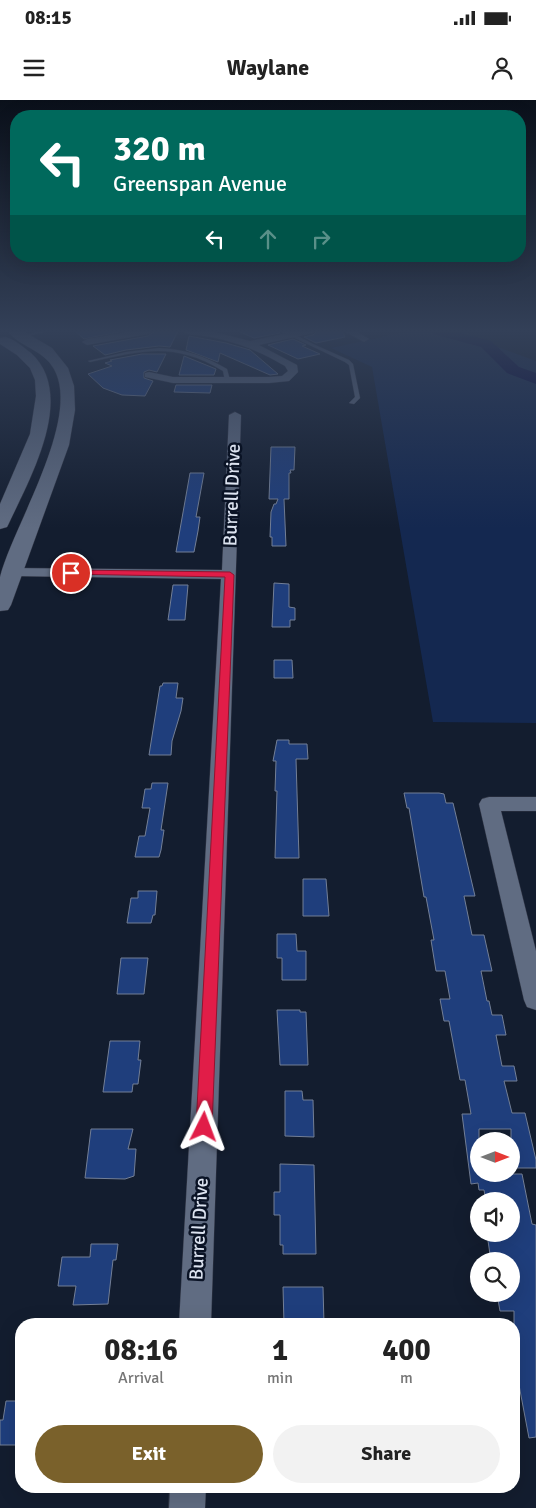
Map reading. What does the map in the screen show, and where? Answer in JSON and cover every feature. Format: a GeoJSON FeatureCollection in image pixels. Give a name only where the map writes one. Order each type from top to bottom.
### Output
{"type":"FeatureCollection","features":[{"type":"Feature","properties":{"kind":"main road"},"geometry":{"type":"LineString","coordinates":[[0,523],[35,445],[42,411],[42,397]]}},
{"type":"Feature","properties":{"kind":"main road"},"geometry":{"type":"LineString","coordinates":[[0,605],[61,444],[67,410],[67,397]]}},
{"type":"Feature","properties":{"kind":"main road"},"geometry":{"type":"LineString","coordinates":[[35,445],[61,444]]}},
{"type":"Feature","properties":{"kind":"street","name":"Burrell Drive"},"geometry":{"type":"LineString","coordinates":[[195,1318],[230,575],[235,415]]}},
{"type":"Feature","properties":{"kind":"street"},"geometry":{"type":"LineString","coordinates":[[12,572],[230,575]]}},
{"type":"Feature","properties":{"kind":"street"},"geometry":{"type":"LineString","coordinates":[[536,804],[489,804],[536,1000]]}},
{"type":"Feature","properties":{"kind":"street"},"geometry":{"type":"LineString","coordinates":[[187,1508],[188,1493]]}},
{"type":"Feature","properties":{"kind":"lane"},"geometry":{"type":"LineString","coordinates":[[352,403],[358,397]]}},
{"type":"Feature","properties":{"kind":"shaded area"},"geometry":{"type":"Polygon","coordinates":[[[377,397],[536,397],[536,723],[433,722],[377,397]]]}},
{"type":"Feature","properties":{"kind":"building"},"geometry":{"type":"Polygon","coordinates":[[[271,447],[295,447],[294,470],[290,470],[291,473],[289,473],[289,499],[284,499],[286,546],[272,546],[272,537],[270,537],[271,512],[278,499],[269,499],[271,447]]]}},
{"type":"Feature","properties":{"kind":"building"},"geometry":{"type":"Polygon","coordinates":[[[190,473],[204,473],[196,517],[200,517],[198,531],[194,552],[176,552],[190,473]]]}},
{"type":"Feature","properties":{"kind":"building"},"geometry":{"type":"Polygon","coordinates":[[[274,583],[289,584],[289,607],[295,608],[295,620],[290,620],[290,627],[272,627],[274,583]]]}},
{"type":"Feature","properties":{"kind":"building"},"geometry":{"type":"Polygon","coordinates":[[[173,585],[188,585],[185,620],[168,620],[173,585]]]}},
{"type":"Feature","properties":{"kind":"building"},"geometry":{"type":"Polygon","coordinates":[[[274,660],[292,660],[293,678],[274,678],[274,660]]]}},
{"type":"Feature","properties":{"kind":"building"},"geometry":{"type":"Polygon","coordinates":[[[163,683],[178,683],[176,698],[183,698],[181,711],[172,741],[171,755],[149,755],[160,686],[163,683]]]}},
{"type":"Feature","properties":{"kind":"building"},"geometry":{"type":"Polygon","coordinates":[[[277,740],[289,740],[289,744],[307,744],[308,759],[296,759],[299,858],[275,858],[277,791],[275,791],[276,761],[273,761],[277,740]]]}},
{"type":"Feature","properties":{"kind":"building"},"geometry":{"type":"Polygon","coordinates":[[[152,783],[168,783],[161,830],[164,830],[161,850],[159,857],[135,857],[139,836],[145,836],[150,808],[142,808],[145,789],[151,789],[152,783]]]}},
{"type":"Feature","properties":{"kind":"building"},"geometry":{"type":"Polygon","coordinates":[[[404,793],[444,794],[446,803],[453,803],[475,896],[464,896],[472,935],[484,935],[492,971],[481,971],[487,1001],[489,1001],[492,1015],[502,1015],[506,1035],[496,1035],[502,1066],[514,1066],[517,1081],[504,1081],[512,1113],[525,1113],[536,1160],[536,1168],[520,1168],[520,1132],[511,1132],[511,1129],[479,1129],[479,1132],[470,1132],[470,1176],[462,1114],[471,1114],[465,1080],[460,1080],[449,1021],[444,1021],[440,999],[450,999],[445,971],[436,971],[431,940],[434,940],[426,897],[424,897],[409,808],[407,808],[404,793]]]}},
{"type":"Feature","properties":{"kind":"building"},"geometry":{"type":"Polygon","coordinates":[[[303,879],[326,879],[329,916],[303,916],[303,879]]]}},
{"type":"Feature","properties":{"kind":"building"},"geometry":{"type":"Polygon","coordinates":[[[138,891],[157,891],[155,915],[153,915],[151,923],[127,923],[131,898],[138,898],[138,891]]]}},
{"type":"Feature","properties":{"kind":"building"},"geometry":{"type":"Polygon","coordinates":[[[277,934],[296,934],[297,951],[306,951],[306,980],[282,980],[282,958],[277,958],[277,934]]]}},
{"type":"Feature","properties":{"kind":"building"},"geometry":{"type":"Polygon","coordinates":[[[121,958],[148,958],[144,994],[117,994],[121,958]]]}},
{"type":"Feature","properties":{"kind":"building"},"geometry":{"type":"Polygon","coordinates":[[[277,1010],[300,1010],[300,1012],[306,1012],[308,1065],[280,1065],[277,1010]]]}},
{"type":"Feature","properties":{"kind":"building"},"geometry":{"type":"Polygon","coordinates":[[[110,1041],[140,1041],[138,1060],[141,1060],[138,1084],[133,1084],[132,1092],[103,1092],[110,1041]]]}},
{"type":"Feature","properties":{"kind":"building"},"geometry":{"type":"Polygon","coordinates":[[[285,1091],[302,1091],[303,1100],[313,1100],[314,1137],[285,1136],[285,1091]]]}},
{"type":"Feature","properties":{"kind":"building"},"geometry":{"type":"Polygon","coordinates":[[[91,1129],[133,1129],[128,1149],[136,1149],[134,1176],[125,1179],[85,1178],[91,1129]]]}},
{"type":"Feature","properties":{"kind":"building"},"geometry":{"type":"Polygon","coordinates":[[[280,1164],[314,1165],[316,1254],[283,1254],[283,1245],[280,1245],[280,1215],[274,1215],[274,1192],[280,1192],[280,1164]]]}},
{"type":"Feature","properties":{"kind":"building"},"geometry":{"type":"Polygon","coordinates":[[[520,1174],[522,1174],[532,1224],[536,1225],[536,1437],[529,1438],[520,1390],[520,1318],[514,1318],[514,1311],[500,1311],[498,1302],[520,1302],[520,1252],[490,1252],[488,1242],[520,1242],[520,1192],[484,1192],[484,1190],[479,1190],[478,1183],[471,1184],[471,1182],[520,1182],[520,1174]]]}},
{"type":"Feature","properties":{"kind":"building"},"geometry":{"type":"Polygon","coordinates":[[[91,1244],[118,1244],[116,1260],[113,1260],[108,1304],[73,1305],[76,1286],[58,1286],[62,1257],[90,1257],[91,1244]]]}},
{"type":"Feature","properties":{"kind":"building"},"geometry":{"type":"Polygon","coordinates":[[[283,1287],[323,1287],[324,1318],[284,1318],[283,1287]]]}},
{"type":"Feature","properties":{"kind":"building"},"geometry":{"type":"Polygon","coordinates":[[[6,1401],[15,1401],[15,1445],[0,1445],[0,1420],[3,1420],[6,1401]]]}},
{"type":"Feature","properties":{"kind":"route"},"geometry":{"type":"LineString","coordinates":[[71,573],[230,575],[204,1127]]}}]}
